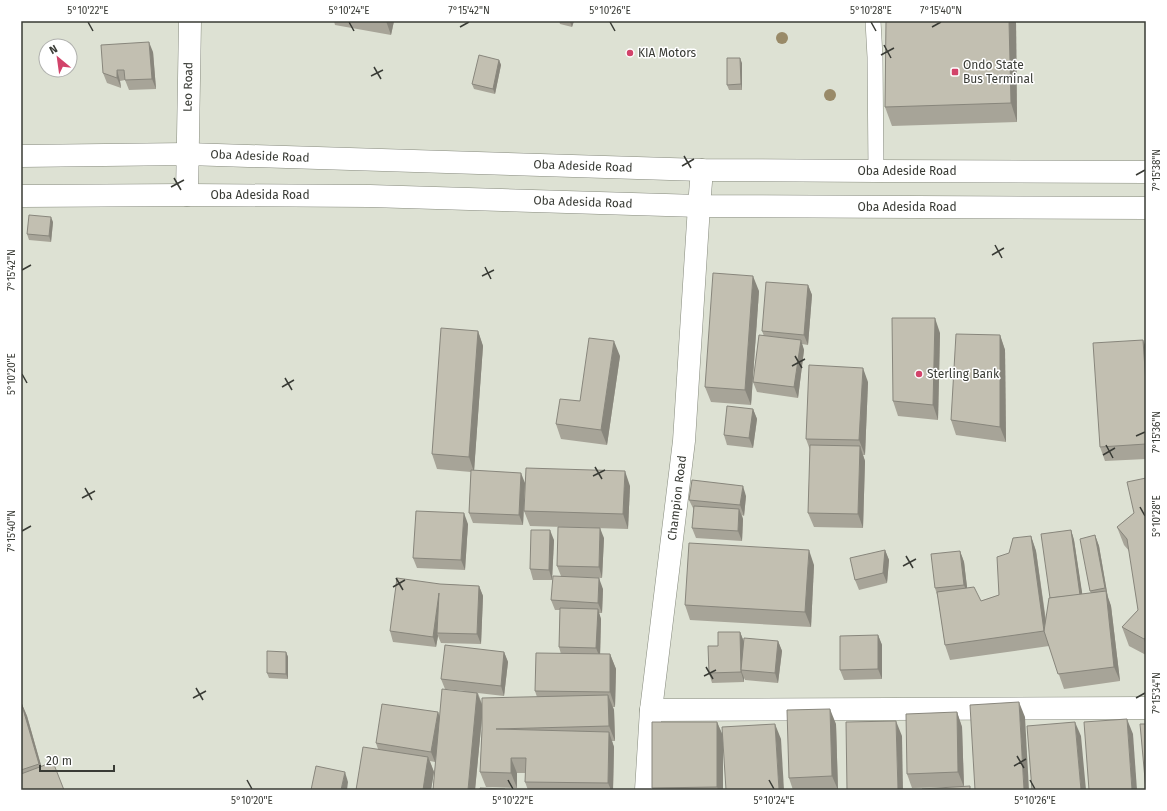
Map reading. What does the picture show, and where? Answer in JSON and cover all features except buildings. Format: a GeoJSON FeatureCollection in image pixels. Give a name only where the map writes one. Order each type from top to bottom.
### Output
{"type":"FeatureCollection","features":[{"type":"Feature","properties":{"kind":"main road","name":"Leo Road"},"geometry":{"type":"LineString","coordinates":[[187,195],[190,21]]}},
{"type":"Feature","properties":{"kind":"main road","name":"Oba Adeside Road"},"geometry":{"type":"LineString","coordinates":[[21,156],[187,154],[702,170],[876,172],[1146,172]]}},
{"type":"Feature","properties":{"kind":"main road","name":"Champion Road"},"geometry":{"type":"LineString","coordinates":[[646,790],[651,710],[684,441],[702,170]]}},
{"type":"Feature","properties":{"kind":"main road","name":"Oba Adesida Road"},"geometry":{"type":"LineString","coordinates":[[21,196],[370,196],[699,206],[1146,208]]}},
{"type":"Feature","properties":{"kind":"main road"},"geometry":{"type":"LineString","coordinates":[[651,710],[1146,708]]}},
{"type":"Feature","properties":{"kind":"lane"},"geometry":{"type":"LineString","coordinates":[[873,21],[875,57],[876,172]]}},
{"type":"Feature","properties":{"kind":"place","name":"KIA Motors"},"geometry":{"type":"Point","coordinates":[630,53]}},
{"type":"Feature","properties":{"kind":"place","name":"Ondo State Bus Terminal"},"geometry":{"type":"Point","coordinates":[955,72]}},
{"type":"Feature","properties":{"kind":"place","name":"Sterling Bank"},"geometry":{"type":"Point","coordinates":[919,374]}}]}
